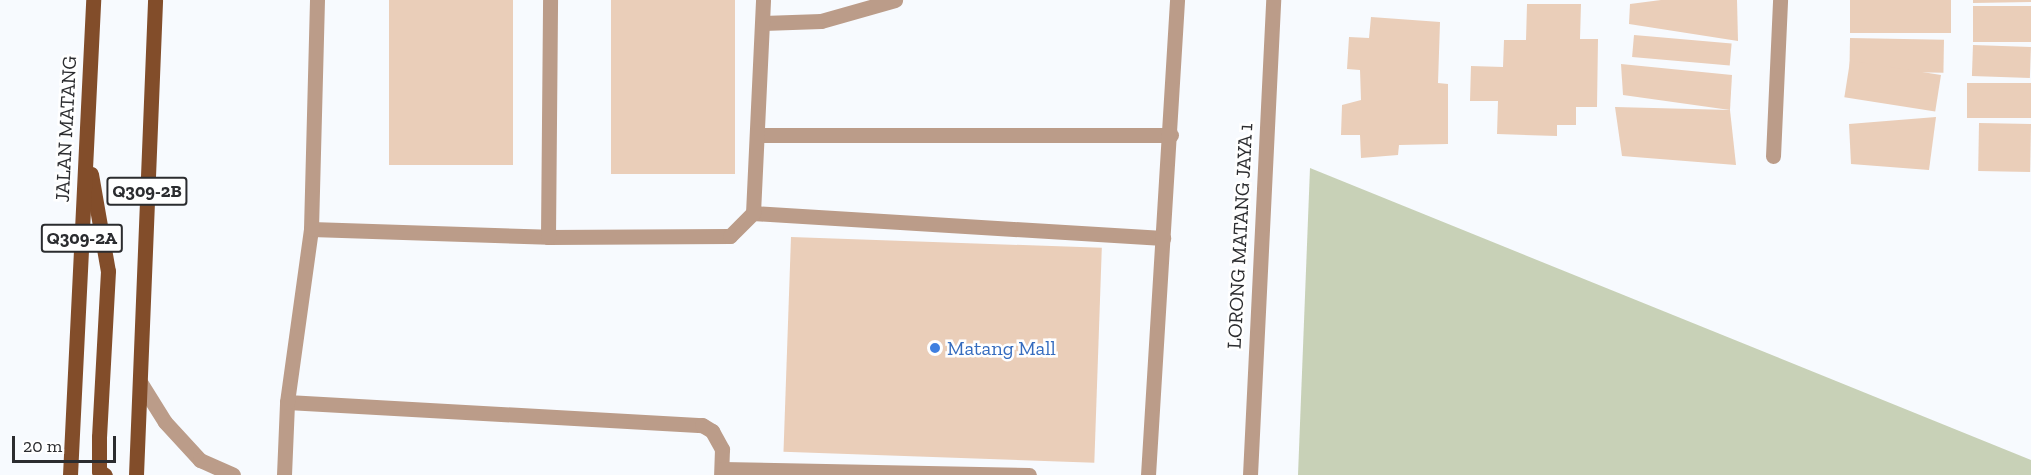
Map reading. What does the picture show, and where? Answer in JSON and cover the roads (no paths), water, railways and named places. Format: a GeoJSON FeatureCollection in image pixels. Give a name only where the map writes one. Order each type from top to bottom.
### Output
{"type":"FeatureCollection","features":[{"type":"Feature","properties":{"kind":"main road","name":"JALAN MATANG"},"geometry":{"type":"LineString","coordinates":[[70,475],[93,0]]}},
{"type":"Feature","properties":{"kind":"main road","name":"Q309-2B"},"geometry":{"type":"LineString","coordinates":[[136,475],[155,0]]}},
{"type":"Feature","properties":{"kind":"main road"},"geometry":{"type":"LineString","coordinates":[[86,147],[108,271],[99,437],[99,471],[105,475]]}},
{"type":"Feature","properties":{"kind":"street"},"geometry":{"type":"LineString","coordinates":[[284,475],[287,402],[311,229],[317,0]]}},
{"type":"Feature","properties":{"kind":"street"},"geometry":{"type":"LineString","coordinates":[[548,237],[550,0]]}},
{"type":"Feature","properties":{"kind":"street"},"geometry":{"type":"LineString","coordinates":[[311,229],[548,237],[730,236],[753,213],[763,0]]}},
{"type":"Feature","properties":{"kind":"street"},"geometry":{"type":"LineString","coordinates":[[763,23],[821,21],[895,0]]}},
{"type":"Feature","properties":{"kind":"street"},"geometry":{"type":"LineString","coordinates":[[1148,475],[1171,135],[1177,0]]}},
{"type":"Feature","properties":{"kind":"street","name":"LORONG MATANG JAYA 1"},"geometry":{"type":"LineString","coordinates":[[1250,475],[1273,0]]}},
{"type":"Feature","properties":{"kind":"street"},"geometry":{"type":"LineString","coordinates":[[1773,156],[1780,0]]}},
{"type":"Feature","properties":{"kind":"street"},"geometry":{"type":"LineString","coordinates":[[758,135],[1171,135]]}},
{"type":"Feature","properties":{"kind":"street"},"geometry":{"type":"LineString","coordinates":[[753,213],[1163,238]]}},
{"type":"Feature","properties":{"kind":"street"},"geometry":{"type":"LineString","coordinates":[[140,382],[165,422],[200,460],[232,475]]}},
{"type":"Feature","properties":{"kind":"street"},"geometry":{"type":"LineString","coordinates":[[287,402],[702,425],[712,430],[722,449],[722,472],[1029,475]]}},
{"type":"Feature","properties":{"kind":"place","name":"Matang Mall"},"geometry":{"type":"Point","coordinates":[935,348]}}]}
